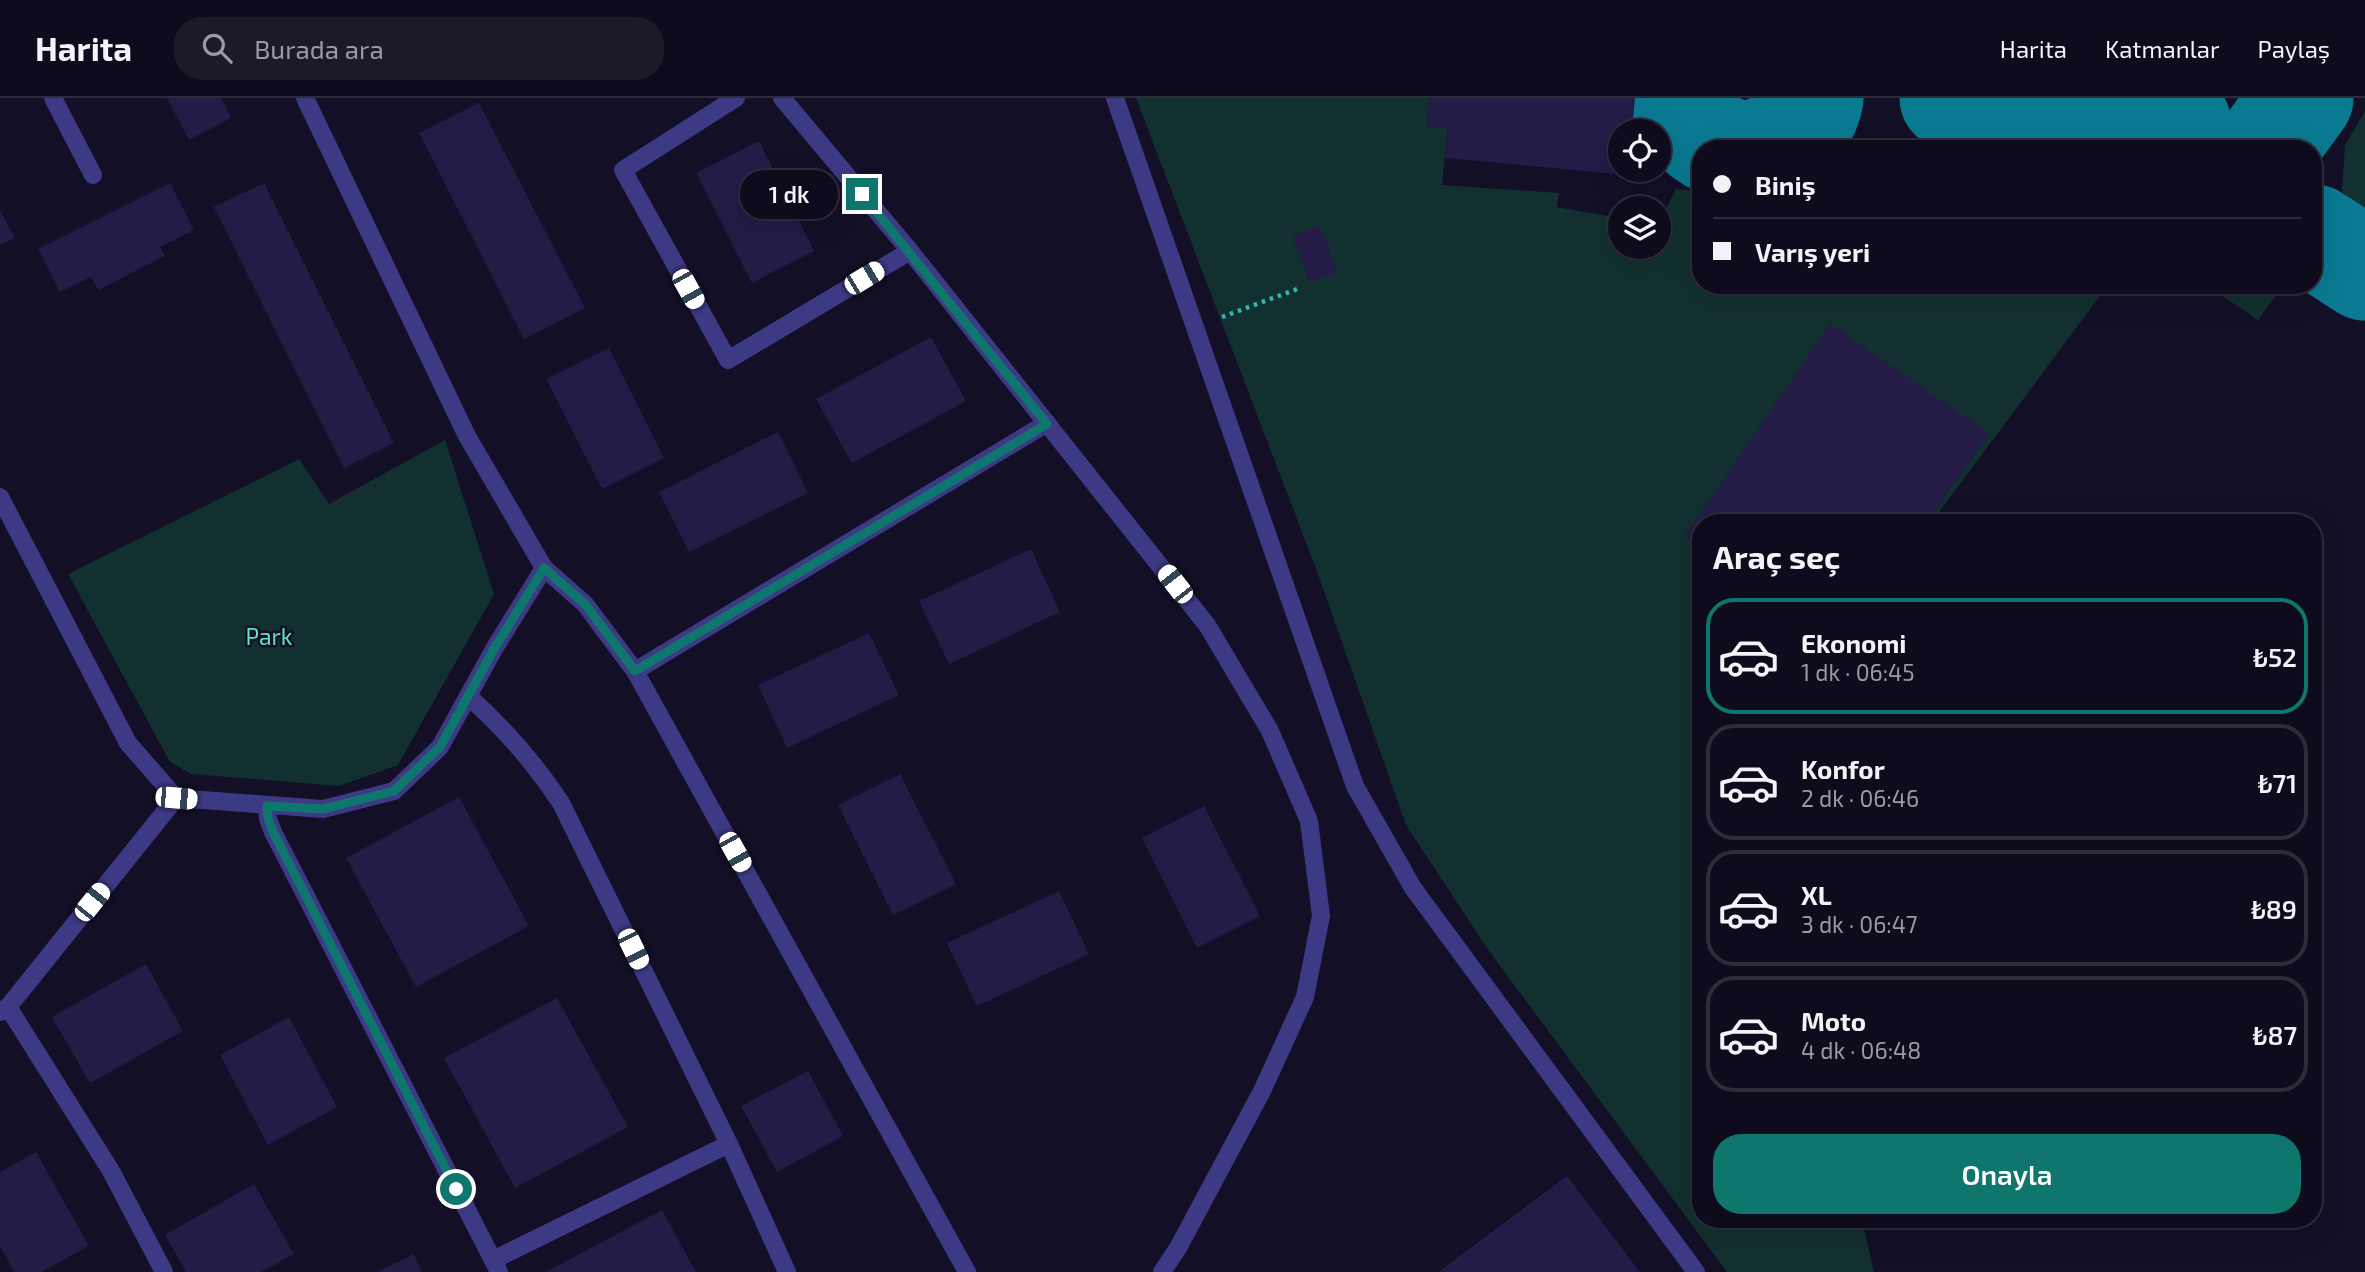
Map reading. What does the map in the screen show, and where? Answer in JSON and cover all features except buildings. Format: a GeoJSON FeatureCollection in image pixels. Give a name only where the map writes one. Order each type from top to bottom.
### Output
{"type":"FeatureCollection","features":[{"type":"Feature","properties":{"kind":"street"},"geometry":{"type":"LineString","coordinates":[[54,98],[93,175]]}},
{"type":"Feature","properties":{"kind":"street"},"geometry":{"type":"LineString","coordinates":[[305,98],[467,436],[544,568],[585,604],[635,671],[967,1272]]}},
{"type":"Feature","properties":{"kind":"street"},"geometry":{"type":"LineString","coordinates":[[736,98],[623,170],[728,360],[910,251]]}},
{"type":"Feature","properties":{"kind":"street"},"geometry":{"type":"LineString","coordinates":[[782,98],[910,251],[1207,625],[1270,731],[1309,821],[1321,916],[1305,997],[1262,1091],[1178,1248],[1162,1272]]}},
{"type":"Feature","properties":{"kind":"street"},"geometry":{"type":"LineString","coordinates":[[1115,98],[1355,786],[1413,888],[1696,1272]]}},
{"type":"Feature","properties":{"kind":"street"},"geometry":{"type":"LineString","coordinates":[[635,671],[1047,424]]}},
{"type":"Feature","properties":{"kind":"street"},"geometry":{"type":"LineString","coordinates":[[0,497],[128,743],[176,798],[323,809],[394,791],[440,747],[494,649],[544,568]]}},
{"type":"Feature","properties":{"kind":"street"},"geometry":{"type":"LineString","coordinates":[[468,696],[516,741],[561,803],[729,1144],[788,1272]]}},
{"type":"Feature","properties":{"kind":"street"},"geometry":{"type":"LineString","coordinates":[[164,1272],[111,1171],[4,1009],[176,798]]}},
{"type":"Feature","properties":{"kind":"street"},"geometry":{"type":"LineString","coordinates":[[267,806],[273,832],[496,1266],[729,1144]]}},
{"type":"Feature","properties":{"kind":"path"},"geometry":{"type":"LineString","coordinates":[[1195,328],[1300,288]]}},
{"type":"Feature","properties":{"kind":"green space"},"geometry":{"type":"Polygon","coordinates":[[[1136,98],[1430,98],[1427,126],[1448,127],[1442,185],[1559,193],[1557,207],[1608,216],[1608,259],[1671,259],[1671,199],[1676,189],[1692,190],[1692,294],[2101,294],[1938,514],[1692,514],[1692,1225],[1489,951],[1406,825],[1318,574],[1136,98]]]}},
{"type":"Feature","properties":{"kind":"green space"},"geometry":{"type":"Polygon","coordinates":[[[2365,111],[2365,217],[2342,191],[2345,145],[2365,111]]]}},
{"type":"Feature","properties":{"kind":"green space"},"geometry":{"type":"Polygon","coordinates":[[[2219,294],[2277,294],[2258,320],[2219,294]]]}},
{"type":"Feature","properties":{"kind":"green space","name":"Park"},"geometry":{"type":"Polygon","coordinates":[[[445,440],[494,594],[398,765],[339,786],[191,774],[170,762],[68,574],[299,459],[329,504],[445,440]]]}},
{"type":"Feature","properties":{"kind":"green space"},"geometry":{"type":"Polygon","coordinates":[[[1694,1228],[1864,1228],[1874,1272],[1727,1272],[1694,1228]]]}},
{"type":"Feature","properties":{"kind":"taxiway"},"geometry":{"type":"LineString","coordinates":[[1677,98],[1690,124],[1709,140]]}},
{"type":"Feature","properties":{"kind":"taxiway"},"geometry":{"type":"LineString","coordinates":[[1780,140],[1800,124],[1812,98]]}},
{"type":"Feature","properties":{"kind":"taxiway"},"geometry":{"type":"LineString","coordinates":[[1951,98],[2180,124]]}},
{"type":"Feature","properties":{"kind":"taxiway"},"geometry":{"type":"LineString","coordinates":[[2272,140],[2302,98]]}},
{"type":"Feature","properties":{"kind":"taxiway"},"geometry":{"type":"LineString","coordinates":[[2322,241],[2365,269]]}},
{"type":"Feature","properties":{"kind":"route"},"geometry":{"type":"LineString","coordinates":[[456,1189],[273,832],[267,806],[323,809],[394,791],[440,747],[494,649],[544,568],[585,604],[635,671],[1047,424],[862,194]]}}]}
